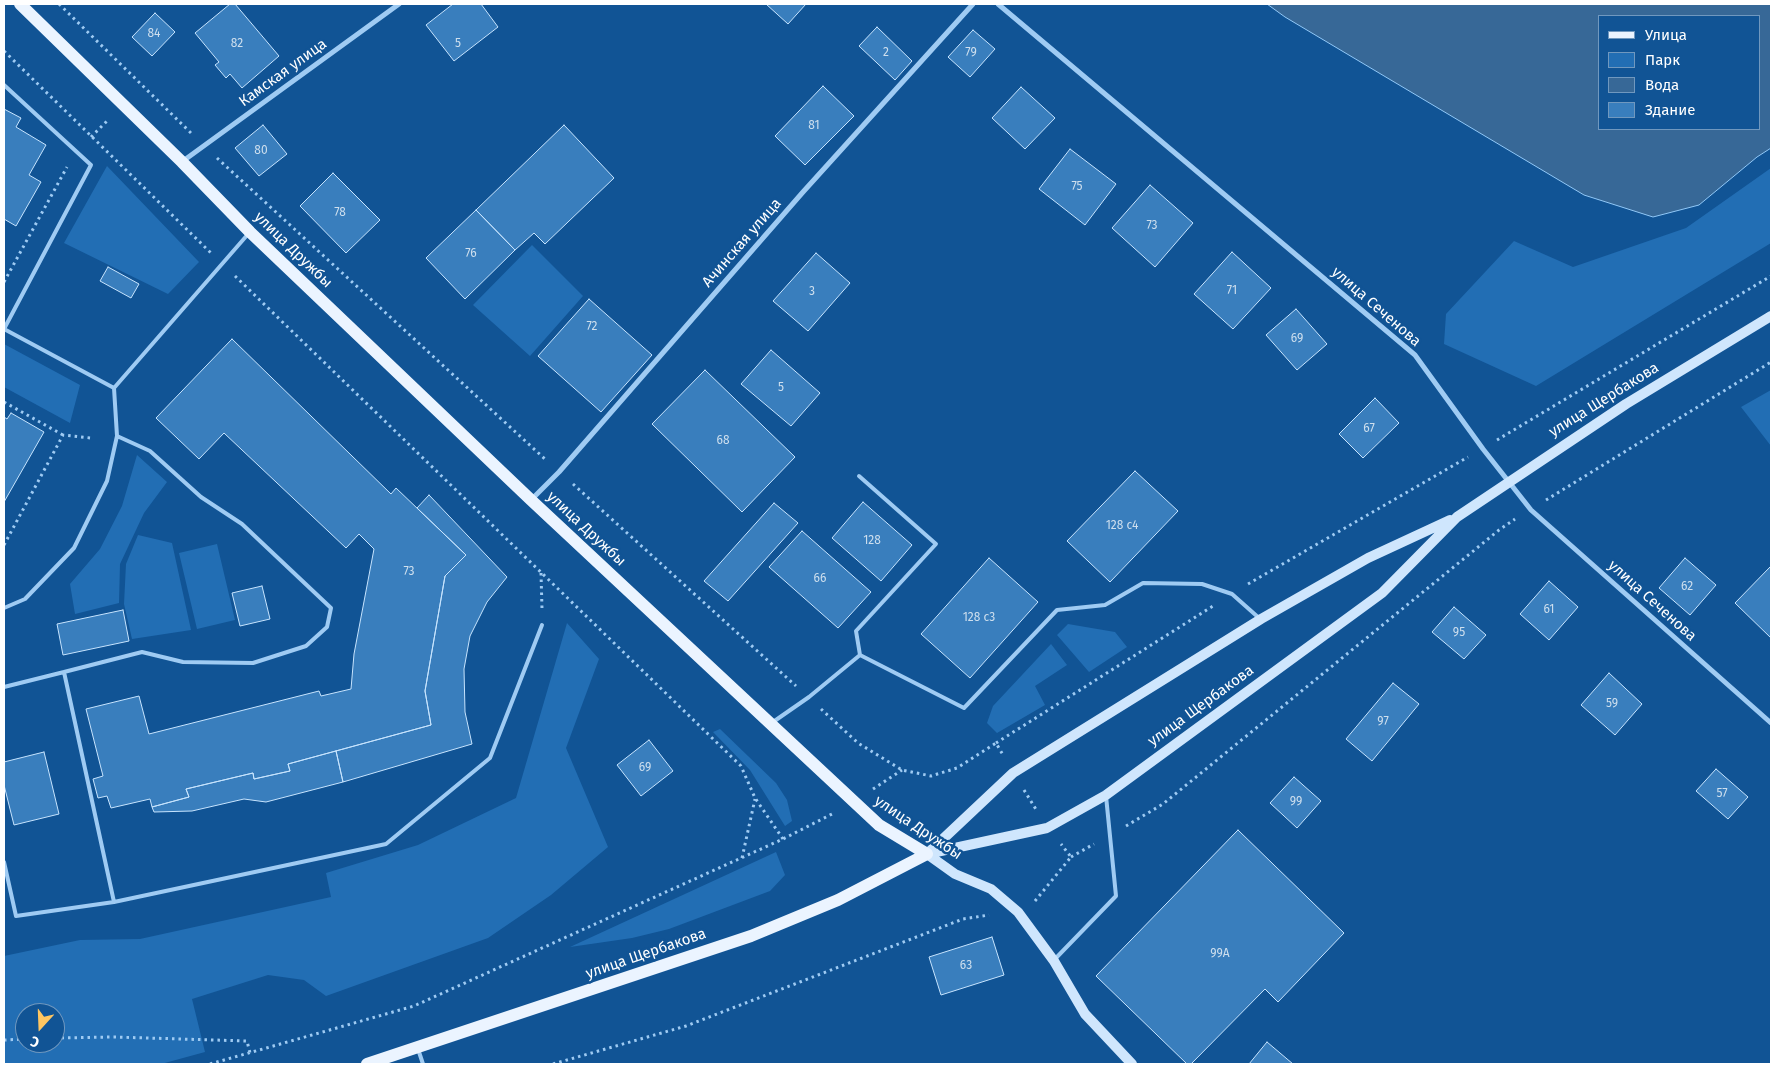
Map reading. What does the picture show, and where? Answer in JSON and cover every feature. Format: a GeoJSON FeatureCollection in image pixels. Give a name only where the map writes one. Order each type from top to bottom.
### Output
{"type":"FeatureCollection","features":[{"type":"Feature","properties":{"kind":"main road","name":"улица Дружбы"},"geometry":{"type":"LineString","coordinates":[[20,4],[182,162],[250,232],[531,500],[772,723],[854,802],[879,824],[955,874],[991,890],[1018,912],[1054,961],[1085,1014],[1132,1064]]}},
{"type":"Feature","properties":{"kind":"main road","name":"улица Щербакова"},"geometry":{"type":"LineString","coordinates":[[927,854],[1013,773],[1261,619],[1368,558],[1457,517],[1626,404],[1771,316]]}},
{"type":"Feature","properties":{"kind":"main road","name":"улица Щербакова"},"geometry":{"type":"LineString","coordinates":[[367,1064],[418,1049],[751,936],[838,900],[927,854],[1047,828],[1106,795],[1382,593],[1457,517]]}},
{"type":"Feature","properties":{"kind":"street","name":"Камская улица"},"geometry":{"type":"LineString","coordinates":[[182,162],[399,4]]}},
{"type":"Feature","properties":{"kind":"street","name":"Ачинская улица"},"geometry":{"type":"LineString","coordinates":[[531,500],[564,465],[803,192],[973,4]]}},
{"type":"Feature","properties":{"kind":"street","name":"улица Сеченова"},"geometry":{"type":"LineString","coordinates":[[998,4],[1415,355],[1482,449],[1531,510],[1771,722]]}},
{"type":"Feature","properties":{"kind":"lane"},"geometry":{"type":"LineString","coordinates":[[4,85],[91,165],[4,329],[114,388]]}},
{"type":"Feature","properties":{"kind":"lane"},"geometry":{"type":"LineString","coordinates":[[4,608],[25,599],[74,548],[107,481],[117,436],[114,388],[250,232]]}},
{"type":"Feature","properties":{"kind":"lane"},"geometry":{"type":"LineString","coordinates":[[4,687],[142,652],[183,662],[253,663],[306,646],[327,628],[332,608],[242,524],[200,497],[150,451],[117,436]]}},
{"type":"Feature","properties":{"kind":"lane"},"geometry":{"type":"LineString","coordinates":[[859,476],[936,544],[856,631],[860,655]]}},
{"type":"Feature","properties":{"kind":"lane"},"geometry":{"type":"LineString","coordinates":[[860,655],[964,708],[1057,610],[1105,605],[1143,583],[1202,584],[1232,594],[1261,619]]}},
{"type":"Feature","properties":{"kind":"lane"},"geometry":{"type":"LineString","coordinates":[[4,862],[16,916],[114,902],[386,844],[490,758],[542,625]]}},
{"type":"Feature","properties":{"kind":"lane"},"geometry":{"type":"LineString","coordinates":[[772,723],[809,697],[860,655]]}},
{"type":"Feature","properties":{"kind":"lane"},"geometry":{"type":"LineString","coordinates":[[64,672],[114,902]]}},
{"type":"Feature","properties":{"kind":"lane"},"geometry":{"type":"LineString","coordinates":[[1054,961],[1116,896],[1106,795]]}},
{"type":"Feature","properties":{"kind":"lane"},"geometry":{"type":"LineString","coordinates":[[418,1049],[423,1064]]}},
{"type":"Feature","properties":{"kind":"path"},"geometry":{"type":"LineString","coordinates":[[4,50],[741,766],[755,798],[783,839]]}},
{"type":"Feature","properties":{"kind":"path"},"geometry":{"type":"LineString","coordinates":[[4,282],[76,151],[92,137]]}},
{"type":"Feature","properties":{"kind":"path"},"geometry":{"type":"LineString","coordinates":[[996,743],[1232,594],[1482,449],[1771,276]]}},
{"type":"Feature","properties":{"kind":"path"},"geometry":{"type":"LineString","coordinates":[[553,1064],[686,1026],[964,919],[1018,912],[1039,898],[1071,857],[1163,804],[1499,530],[1771,362]]}},
{"type":"Feature","properties":{"kind":"path"},"geometry":{"type":"LineString","coordinates":[[4,402],[63,435],[91,438]]}},
{"type":"Feature","properties":{"kind":"path"},"geometry":{"type":"LineString","coordinates":[[4,546],[63,435]]}},
{"type":"Feature","properties":{"kind":"path"},"geometry":{"type":"LineString","coordinates":[[541,572],[542,625]]}},
{"type":"Feature","properties":{"kind":"path"},"geometry":{"type":"LineString","coordinates":[[210,1064],[414,1006],[783,839],[854,802],[902,770]]}},
{"type":"Feature","properties":{"kind":"path"},"geometry":{"type":"LineString","coordinates":[[742,858],[755,798]]}},
{"type":"Feature","properties":{"kind":"path"},"geometry":{"type":"LineString","coordinates":[[1047,828],[1071,857]]}},
{"type":"Feature","properties":{"kind":"path"},"geometry":{"type":"LineString","coordinates":[[65,1038],[114,1037],[247,1041],[250,1053]]}},
{"type":"Feature","properties":{"kind":"green space"},"geometry":{"type":"Polygon","coordinates":[[[107,166],[199,262],[168,294],[64,243],[107,166]]]}},
{"type":"Feature","properties":{"kind":"green space"},"geometry":{"type":"Polygon","coordinates":[[[1771,168],[1771,243],[1536,386],[1444,344],[1446,314],[1514,241],[1573,267],[1686,228],[1771,168]]]}},
{"type":"Feature","properties":{"kind":"green space"},"geometry":{"type":"Polygon","coordinates":[[[532,245],[583,296],[530,356],[473,305],[532,245]]]}},
{"type":"Feature","properties":{"kind":"green space"},"geometry":{"type":"Polygon","coordinates":[[[4,344],[80,385],[70,423],[4,387],[4,344]]]}},
{"type":"Feature","properties":{"kind":"green space"},"geometry":{"type":"Polygon","coordinates":[[[1771,390],[1771,446],[1741,407],[1771,390]]]}},
{"type":"Feature","properties":{"kind":"green space"},"geometry":{"type":"Polygon","coordinates":[[[137,455],[167,482],[144,513],[120,564],[119,603],[75,614],[70,584],[100,549],[122,506],[137,455]]]}},
{"type":"Feature","properties":{"kind":"green space"},"geometry":{"type":"Polygon","coordinates":[[[138,535],[172,543],[191,630],[132,639],[124,604],[126,564],[138,535]]]}},
{"type":"Feature","properties":{"kind":"green space"},"geometry":{"type":"Polygon","coordinates":[[[217,544],[235,620],[197,629],[179,553],[217,544]]]}},
{"type":"Feature","properties":{"kind":"green space"},"geometry":{"type":"Polygon","coordinates":[[[567,623],[599,659],[566,748],[608,847],[551,895],[488,938],[326,996],[304,980],[268,975],[192,999],[205,1052],[161,1064],[4,1064],[4,956],[80,940],[140,939],[331,897],[326,873],[418,845],[516,798],[567,623]]]}},
{"type":"Feature","properties":{"kind":"green space"},"geometry":{"type":"Polygon","coordinates":[[[1068,624],[1115,632],[1127,647],[1089,672],[1057,635],[1068,624]]]}},
{"type":"Feature","properties":{"kind":"green space"},"geometry":{"type":"Polygon","coordinates":[[[1051,644],[1067,665],[1035,686],[1045,705],[997,733],[987,723],[993,706],[1051,644]]]}},
{"type":"Feature","properties":{"kind":"green space"},"geometry":{"type":"Polygon","coordinates":[[[720,729],[776,783],[787,800],[792,821],[785,826],[750,770],[713,732],[720,729]]]}},
{"type":"Feature","properties":{"kind":"green space"},"geometry":{"type":"Polygon","coordinates":[[[776,852],[785,875],[770,891],[669,929],[632,938],[570,947],[776,852]]]}},
{"type":"Feature","properties":{"kind":"water"},"geometry":{"type":"Polygon","coordinates":[[[1267,4],[1771,4],[1771,148],[1757,157],[1699,205],[1653,217],[1584,195],[1285,17],[1267,4]]]}},
{"type":"Feature","properties":{"kind":"building"},"geometry":{"type":"Polygon","coordinates":[[[230,4],[235,4],[279,56],[242,88],[230,74],[226,78],[215,65],[219,62],[195,33],[230,4]]]}},
{"type":"Feature","properties":{"kind":"building"},"geometry":{"type":"Polygon","coordinates":[[[453,4],[481,4],[498,27],[454,61],[426,25],[453,4]]]}},
{"type":"Feature","properties":{"kind":"building"},"geometry":{"type":"Polygon","coordinates":[[[766,4],[806,4],[788,24],[766,4]]]}},
{"type":"Feature","properties":{"kind":"building"},"geometry":{"type":"Polygon","coordinates":[[[155,13],[175,32],[152,56],[132,37],[155,13]]]}},
{"type":"Feature","properties":{"kind":"building"},"geometry":{"type":"Polygon","coordinates":[[[877,27],[912,61],[895,80],[859,46],[877,27]]]}},
{"type":"Feature","properties":{"kind":"building"},"geometry":{"type":"Polygon","coordinates":[[[973,30],[995,49],[970,77],[948,57],[973,30]]]}},
{"type":"Feature","properties":{"kind":"building"},"geometry":{"type":"Polygon","coordinates":[[[823,86],[854,116],[805,165],[775,136],[823,86]]]}},
{"type":"Feature","properties":{"kind":"building"},"geometry":{"type":"Polygon","coordinates":[[[1021,87],[1055,118],[1025,149],[992,118],[1021,87]]]}},
{"type":"Feature","properties":{"kind":"building"},"geometry":{"type":"Polygon","coordinates":[[[4,109],[21,118],[16,127],[46,145],[29,175],[41,182],[16,226],[4,219],[4,109]]]}},
{"type":"Feature","properties":{"kind":"building"},"geometry":{"type":"Polygon","coordinates":[[[263,125],[287,154],[259,176],[235,148],[263,125]]]}},
{"type":"Feature","properties":{"kind":"building"},"geometry":{"type":"Polygon","coordinates":[[[564,125],[614,178],[545,244],[534,233],[515,250],[476,210],[564,125]]]}},
{"type":"Feature","properties":{"kind":"building"},"geometry":{"type":"Polygon","coordinates":[[[1070,149],[1116,184],[1085,225],[1039,189],[1070,149]]]}},
{"type":"Feature","properties":{"kind":"building"},"geometry":{"type":"Polygon","coordinates":[[[333,173],[380,220],[346,253],[300,206],[333,173]]]}},
{"type":"Feature","properties":{"kind":"building"},"geometry":{"type":"Polygon","coordinates":[[[1150,185],[1193,223],[1155,267],[1112,228],[1150,185]]]}},
{"type":"Feature","properties":{"kind":"building"},"geometry":{"type":"Polygon","coordinates":[[[476,210],[515,250],[465,299],[426,258],[476,210]]]}},
{"type":"Feature","properties":{"kind":"building"},"geometry":{"type":"Polygon","coordinates":[[[1232,252],[1271,288],[1233,329],[1194,294],[1232,252]]]}},
{"type":"Feature","properties":{"kind":"building"},"geometry":{"type":"Polygon","coordinates":[[[816,253],[850,283],[808,331],[773,301],[816,253]]]}},
{"type":"Feature","properties":{"kind":"building"},"geometry":{"type":"Polygon","coordinates":[[[108,267],[139,284],[131,298],[100,281],[108,267]]]}},
{"type":"Feature","properties":{"kind":"building"},"geometry":{"type":"Polygon","coordinates":[[[589,299],[652,355],[601,412],[538,356],[589,299]]]}},
{"type":"Feature","properties":{"kind":"building"},"geometry":{"type":"Polygon","coordinates":[[[1296,309],[1327,344],[1297,370],[1266,335],[1296,309]]]}},
{"type":"Feature","properties":{"kind":"building"},"geometry":{"type":"Polygon","coordinates":[[[232,339],[391,494],[396,488],[466,555],[445,576],[425,691],[431,725],[288,764],[290,771],[254,779],[253,773],[186,789],[189,797],[152,807],[150,799],[111,808],[107,796],[98,798],[93,779],[103,776],[86,709],[139,696],[149,734],[319,691],[321,696],[351,689],[354,654],[374,549],[359,534],[346,548],[224,433],[199,459],[156,418],[232,339]]]}},
{"type":"Feature","properties":{"kind":"building"},"geometry":{"type":"Polygon","coordinates":[[[771,350],[820,393],[791,426],[741,384],[771,350]]]}},
{"type":"Feature","properties":{"kind":"building"},"geometry":{"type":"Polygon","coordinates":[[[705,370],[795,457],[742,512],[652,424],[705,370]]]}},
{"type":"Feature","properties":{"kind":"building"},"geometry":{"type":"Polygon","coordinates":[[[1375,398],[1399,423],[1363,458],[1339,434],[1375,398]]]}},
{"type":"Feature","properties":{"kind":"building"},"geometry":{"type":"Polygon","coordinates":[[[11,413],[44,432],[4,502],[4,417],[7,419],[11,413]]]}},
{"type":"Feature","properties":{"kind":"building"},"geometry":{"type":"Polygon","coordinates":[[[1135,471],[1178,511],[1110,582],[1067,541],[1135,471]]]}},
{"type":"Feature","properties":{"kind":"building"},"geometry":{"type":"Polygon","coordinates":[[[429,495],[507,577],[487,602],[470,636],[464,669],[465,712],[472,744],[343,782],[336,751],[431,725],[425,691],[445,576],[466,555],[417,508],[429,495]]]}},
{"type":"Feature","properties":{"kind":"building"},"geometry":{"type":"Polygon","coordinates":[[[863,502],[912,545],[881,581],[832,538],[863,502]]]}},
{"type":"Feature","properties":{"kind":"building"},"geometry":{"type":"Polygon","coordinates":[[[774,503],[798,523],[728,601],[704,581],[774,503]]]}},
{"type":"Feature","properties":{"kind":"building"},"geometry":{"type":"Polygon","coordinates":[[[802,531],[871,592],[838,628],[769,567],[802,531]]]}},
{"type":"Feature","properties":{"kind":"building"},"geometry":{"type":"Polygon","coordinates":[[[989,558],[1038,602],[970,678],[921,634],[989,558]]]}},
{"type":"Feature","properties":{"kind":"building"},"geometry":{"type":"Polygon","coordinates":[[[1685,558],[1716,585],[1690,615],[1659,588],[1685,558]]]}},
{"type":"Feature","properties":{"kind":"building"},"geometry":{"type":"Polygon","coordinates":[[[1771,566],[1771,638],[1735,603],[1771,566]]]}},
{"type":"Feature","properties":{"kind":"building"},"geometry":{"type":"Polygon","coordinates":[[[1549,581],[1578,607],[1549,640],[1520,614],[1549,581]]]}},
{"type":"Feature","properties":{"kind":"building"},"geometry":{"type":"Polygon","coordinates":[[[262,586],[270,619],[240,626],[232,593],[262,586]]]}},
{"type":"Feature","properties":{"kind":"building"},"geometry":{"type":"Polygon","coordinates":[[[1454,607],[1486,635],[1464,659],[1432,632],[1454,607]]]}},
{"type":"Feature","properties":{"kind":"building"},"geometry":{"type":"Polygon","coordinates":[[[123,610],[129,641],[63,655],[57,624],[123,610]]]}},
{"type":"Feature","properties":{"kind":"building"},"geometry":{"type":"Polygon","coordinates":[[[1609,673],[1642,704],[1615,735],[1581,705],[1609,673]]]}},
{"type":"Feature","properties":{"kind":"building"},"geometry":{"type":"Polygon","coordinates":[[[1393,683],[1419,704],[1372,761],[1346,739],[1393,683]]]}},
{"type":"Feature","properties":{"kind":"building"},"geometry":{"type":"Polygon","coordinates":[[[649,740],[673,771],[641,796],[617,765],[649,740]]]}},
{"type":"Feature","properties":{"kind":"building"},"geometry":{"type":"Polygon","coordinates":[[[336,751],[343,782],[266,802],[244,799],[192,811],[154,812],[152,807],[189,797],[186,789],[253,773],[254,779],[290,771],[288,764],[336,751]]]}},
{"type":"Feature","properties":{"kind":"building"},"geometry":{"type":"Polygon","coordinates":[[[44,752],[59,814],[14,825],[4,785],[4,762],[44,752]]]}},
{"type":"Feature","properties":{"kind":"building"},"geometry":{"type":"Polygon","coordinates":[[[1716,769],[1748,797],[1728,819],[1696,791],[1716,769]]]}},
{"type":"Feature","properties":{"kind":"building"},"geometry":{"type":"Polygon","coordinates":[[[1294,777],[1321,801],[1297,828],[1270,803],[1294,777]]]}},
{"type":"Feature","properties":{"kind":"building"},"geometry":{"type":"Polygon","coordinates":[[[1238,830],[1344,933],[1278,1002],[1265,989],[1191,1064],[1187,1064],[1096,976],[1238,830]]]}},
{"type":"Feature","properties":{"kind":"building"},"geometry":{"type":"Polygon","coordinates":[[[992,937],[1004,975],[941,995],[929,957],[992,937]]]}},
{"type":"Feature","properties":{"kind":"building"},"geometry":{"type":"Polygon","coordinates":[[[1267,1042],[1293,1064],[1249,1064],[1267,1042]]]}}]}
